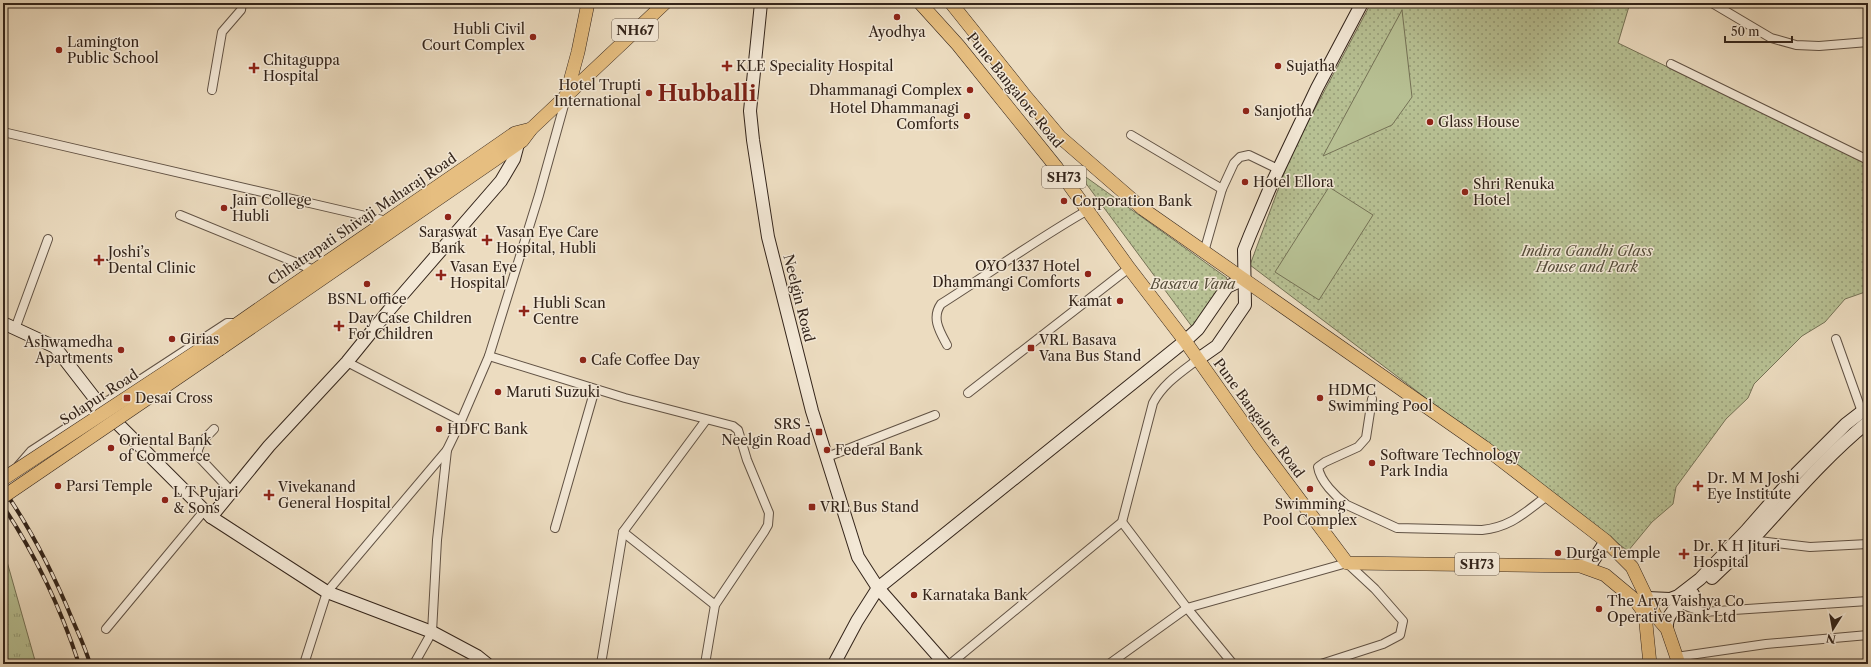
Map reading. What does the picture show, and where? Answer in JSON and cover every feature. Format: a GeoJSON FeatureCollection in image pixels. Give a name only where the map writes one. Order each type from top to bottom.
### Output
{"type":"FeatureCollection","features":[{"type":"Feature","properties":{"kind":"main road"},"geometry":{"type":"LineString","coordinates":[[566,96],[578,52],[588,3]]}},
{"type":"Feature","properties":{"kind":"main road","name":"NH67"},"geometry":{"type":"LineString","coordinates":[[578,52],[582,60],[588,64],[595,63],[606,58],[665,3]]}},
{"type":"Feature","properties":{"kind":"main road","name":"Pune Bangalore Road"},"geometry":{"type":"LineString","coordinates":[[920,3],[958,45],[1045,153],[1129,268],[1185,341],[1197,360],[1347,563]]}},
{"type":"Feature","properties":{"kind":"main road","name":"Pune Bangalore Road"},"geometry":{"type":"LineString","coordinates":[[952,3],[1027,98],[1060,136],[1143,210],[1244,279]]}},
{"type":"Feature","properties":{"kind":"main road"},"geometry":{"type":"LineString","coordinates":[[240,328],[518,144],[531,129],[606,58]]}},
{"type":"Feature","properties":{"kind":"main road","name":"Chhatrapati Shivaji Maharaj Road"},"geometry":{"type":"LineString","coordinates":[[216,345],[314,270],[515,133],[531,129]]}},
{"type":"Feature","properties":{"kind":"main road","name":"SH73"},"geometry":{"type":"LineString","coordinates":[[1244,279],[1484,447],[1606,541],[1632,567],[1647,598],[1650,614],[1650,664]]}},
{"type":"Feature","properties":{"kind":"main road"},"geometry":{"type":"LineString","coordinates":[[3,497],[216,345]]}},
{"type":"Feature","properties":{"kind":"main road","name":"Solapur Road"},"geometry":{"type":"LineString","coordinates":[[3,479],[216,345]]}},
{"type":"Feature","properties":{"kind":"main road","name":"SH73"},"geometry":{"type":"LineString","coordinates":[[1347,563],[1580,566],[1600,572],[1616,582],[1667,629],[1678,660]]}},
{"type":"Feature","properties":{"kind":"street"},"geometry":{"type":"LineString","coordinates":[[212,90],[222,32],[241,10],[242,3]]}},
{"type":"Feature","properties":{"kind":"street","name":"Neelgin Road"},"geometry":{"type":"LineString","coordinates":[[761,3],[750,111],[753,140],[768,237],[810,404],[858,557],[878,588],[945,664]]}},
{"type":"Feature","properties":{"kind":"street"},"geometry":{"type":"LineString","coordinates":[[950,664],[1122,522],[1153,403],[1159,391],[1168,382],[1217,346],[1245,305],[1244,250],[1278,169],[1316,88],[1362,3]]}},
{"type":"Feature","properties":{"kind":"street"},"geometry":{"type":"LineString","coordinates":[[1712,3],[1772,38],[1796,45],[1819,46],[1868,42]]}},
{"type":"Feature","properties":{"kind":"street"},"geometry":{"type":"LineString","coordinates":[[1672,64],[1868,160]]}},
{"type":"Feature","properties":{"kind":"street"},"geometry":{"type":"LineString","coordinates":[[304,664],[327,592],[447,450],[489,356],[539,195],[566,96]]}},
{"type":"Feature","properties":{"kind":"street"},"geometry":{"type":"LineString","coordinates":[[3,132],[387,221]]}},
{"type":"Feature","properties":{"kind":"street"},"geometry":{"type":"LineString","coordinates":[[1131,135],[1222,189]]}},
{"type":"Feature","properties":{"kind":"street"},"geometry":{"type":"LineString","coordinates":[[106,629],[208,514],[232,492],[269,446],[347,362],[390,309],[501,181],[514,159],[518,144]]}},
{"type":"Feature","properties":{"kind":"street"},"geometry":{"type":"LineString","coordinates":[[1204,252],[1222,189],[1234,163],[1240,157],[1249,155],[1278,169]]}},
{"type":"Feature","properties":{"kind":"street"},"geometry":{"type":"LineString","coordinates":[[947,346],[936,323],[936,310],[940,304],[1044,236],[1088,210]]}},
{"type":"Feature","properties":{"kind":"street"},"geometry":{"type":"LineString","coordinates":[[180,215],[314,270]]}},
{"type":"Feature","properties":{"kind":"street"},"geometry":{"type":"LineString","coordinates":[[15,328],[48,239]]}},
{"type":"Feature","properties":{"kind":"street"},"geometry":{"type":"LineString","coordinates":[[968,393],[1129,268]]}},
{"type":"Feature","properties":{"kind":"street"},"geometry":{"type":"LineString","coordinates":[[834,664],[857,621],[878,588],[1185,341],[1198,329],[1227,287],[1244,279]]}},
{"type":"Feature","properties":{"kind":"street"},"geometry":{"type":"LineString","coordinates":[[3,323],[55,347],[101,406],[208,514],[327,592],[432,632],[477,656],[487,664]]}},
{"type":"Feature","properties":{"kind":"street"},"geometry":{"type":"LineString","coordinates":[[14,471],[30,451],[227,323],[240,328],[240,341],[232,348],[115,421],[35,483],[20,486]]}},
{"type":"Feature","properties":{"kind":"street"},"geometry":{"type":"LineString","coordinates":[[1836,339],[1866,414]]}},
{"type":"Feature","properties":{"kind":"street"},"geometry":{"type":"LineString","coordinates":[[489,356],[595,389],[733,426],[738,430],[747,460],[769,513],[770,520],[764,532],[715,605],[705,664]]}},
{"type":"Feature","properties":{"kind":"street"},"geometry":{"type":"LineString","coordinates":[[347,362],[460,420]]}},
{"type":"Feature","properties":{"kind":"street"},"geometry":{"type":"LineString","coordinates":[[555,528],[595,389]]}},
{"type":"Feature","properties":{"kind":"street"},"geometry":{"type":"LineString","coordinates":[[1372,398],[1366,438],[1363,444],[1325,462],[1318,467],[1321,476],[1347,505],[1397,528],[1482,530],[1492,529],[1511,523],[1547,496]]}},
{"type":"Feature","properties":{"kind":"street"},"geometry":{"type":"LineString","coordinates":[[1650,614],[1684,598],[1705,585],[1751,540],[1830,456],[1866,414]]}},
{"type":"Feature","properties":{"kind":"street"},"geometry":{"type":"LineString","coordinates":[[1667,629],[1667,618],[1700,579],[1746,531],[1796,474],[1846,424],[1866,414]]}},
{"type":"Feature","properties":{"kind":"street"},"geometry":{"type":"LineString","coordinates":[[826,457],[935,415]]}},
{"type":"Feature","properties":{"kind":"street"},"geometry":{"type":"LineString","coordinates":[[601,664],[623,532],[706,420]]}},
{"type":"Feature","properties":{"kind":"street"},"geometry":{"type":"LineString","coordinates":[[214,429],[199,444],[197,449],[198,456],[232,492]]}},
{"type":"Feature","properties":{"kind":"street"},"geometry":{"type":"LineString","coordinates":[[414,664],[432,632],[438,540],[447,450]]}},
{"type":"Feature","properties":{"kind":"street"},"geometry":{"type":"LineString","coordinates":[[1122,522],[1187,608],[1233,664]]}},
{"type":"Feature","properties":{"kind":"street"},"geometry":{"type":"LineString","coordinates":[[623,532],[715,605]]}},
{"type":"Feature","properties":{"kind":"street"},"geometry":{"type":"LineString","coordinates":[[1751,540],[1810,547],[1868,544]]}},
{"type":"Feature","properties":{"kind":"street"},"geometry":{"type":"LineString","coordinates":[[1580,566],[1591,564],[1606,541]]}},
{"type":"Feature","properties":{"kind":"street"},"geometry":{"type":"LineString","coordinates":[[1109,664],[1187,608],[1347,563],[1375,589],[1403,621],[1400,636],[1383,644],[1320,664]]}},
{"type":"Feature","properties":{"kind":"street"},"geometry":{"type":"LineString","coordinates":[[1647,598],[1684,598],[1703,612],[1868,601]]}},
{"type":"Feature","properties":{"kind":"street"},"geometry":{"type":"LineString","coordinates":[[1678,660],[1766,644],[1868,635]]}},
{"type":"Feature","properties":{"kind":"green space","name":"Indira Gandhi Glass House and Park"},"geometry":{"type":"Polygon","coordinates":[[[1371,3],[1630,3],[1618,43],[1868,164],[1868,291],[1845,299],[1825,322],[1802,336],[1754,384],[1748,398],[1726,419],[1676,487],[1673,504],[1652,522],[1628,551],[1250,265],[1292,152],[1371,3]]]}},
{"type":"Feature","properties":{"kind":"green space"},"geometry":{"type":"Polygon","coordinates":[[[1402,10],[1412,97],[1392,125],[1323,156],[1402,10]]]}},
{"type":"Feature","properties":{"kind":"green space","name":"Basava Vana"},"geometry":{"type":"Polygon","coordinates":[[[1076,170],[1227,278],[1193,328],[1076,170]]]}},
{"type":"Feature","properties":{"kind":"green space"},"geometry":{"type":"Polygon","coordinates":[[[1329,187],[1373,215],[1319,300],[1275,272],[1329,187]]]}},
{"type":"Feature","properties":{"kind":"green space"},"geometry":{"type":"Polygon","coordinates":[[[4,551],[36,664],[3,664],[4,551]]]}},
{"type":"Feature","properties":{"kind":"railway"},"geometry":{"type":"LineString","coordinates":[[3,489],[24,520],[50,570],[66,604],[90,664]]}},
{"type":"Feature","properties":{"kind":"railway"},"geometry":{"type":"LineString","coordinates":[[3,506],[26,543],[46,582],[64,623],[79,664]]}},
{"type":"Feature","properties":{"kind":"place","name":"Ayodhya"},"geometry":{"type":"Point","coordinates":[897,17]}},
{"type":"Feature","properties":{"kind":"place","name":"Hubli Civil Court Complex"},"geometry":{"type":"Point","coordinates":[533,37]}},
{"type":"Feature","properties":{"kind":"place","name":"Lamington Public School"},"geometry":{"type":"Point","coordinates":[59,50]}},
{"type":"Feature","properties":{"kind":"place","name":"KLE Speciality Hospital"},"geometry":{"type":"Point","coordinates":[727,66]}},
{"type":"Feature","properties":{"kind":"place","name":"Sujatha"},"geometry":{"type":"Point","coordinates":[1278,66]}},
{"type":"Feature","properties":{"kind":"place","name":"Chitaguppa Hospital"},"geometry":{"type":"Point","coordinates":[254,68]}},
{"type":"Feature","properties":{"kind":"place","name":"Dhammanagi Complex"},"geometry":{"type":"Point","coordinates":[970,90]}},
{"type":"Feature","properties":{"kind":"place","name":"Hotel Trupti International"},"geometry":{"type":"Point","coordinates":[649,93]}},
{"type":"Feature","properties":{"kind":"place","name":"Sanjotha"},"geometry":{"type":"Point","coordinates":[1246,111]}},
{"type":"Feature","properties":{"kind":"place","name":"Hotel Dhammanagi Comforts"},"geometry":{"type":"Point","coordinates":[967,116]}},
{"type":"Feature","properties":{"kind":"place","name":"Glass House"},"geometry":{"type":"Point","coordinates":[1430,122]}},
{"type":"Feature","properties":{"kind":"place","name":"Hotel Ellora"},"geometry":{"type":"Point","coordinates":[1245,182]}},
{"type":"Feature","properties":{"kind":"place","name":"Shri Renuka Hotel"},"geometry":{"type":"Point","coordinates":[1465,192]}},
{"type":"Feature","properties":{"kind":"place","name":"Corporation Bank"},"geometry":{"type":"Point","coordinates":[1064,201]}},
{"type":"Feature","properties":{"kind":"place","name":"Jain College Hubli"},"geometry":{"type":"Point","coordinates":[224,208]}},
{"type":"Feature","properties":{"kind":"place","name":"Saraswat Bank"},"geometry":{"type":"Point","coordinates":[448,217]}},
{"type":"Feature","properties":{"kind":"place","name":"Vasan Eye Care Hospital, Hubli"},"geometry":{"type":"Point","coordinates":[487,240]}},
{"type":"Feature","properties":{"kind":"place","name":"Joshi’s Dental Clinic"},"geometry":{"type":"Point","coordinates":[99,260]}},
{"type":"Feature","properties":{"kind":"place","name":"OYO 1337 Hotel Dhammangi Comforts"},"geometry":{"type":"Point","coordinates":[1088,274]}},
{"type":"Feature","properties":{"kind":"place","name":"Vasan Eye Hospital"},"geometry":{"type":"Point","coordinates":[441,275]}},
{"type":"Feature","properties":{"kind":"place","name":"BSNL office"},"geometry":{"type":"Point","coordinates":[367,284]}},
{"type":"Feature","properties":{"kind":"place","name":"Kamat"},"geometry":{"type":"Point","coordinates":[1120,301]}},
{"type":"Feature","properties":{"kind":"place","name":"Hubli Scan Centre"},"geometry":{"type":"Point","coordinates":[524,311]}},
{"type":"Feature","properties":{"kind":"place","name":"Day Case Children For Children"},"geometry":{"type":"Point","coordinates":[339,326]}},
{"type":"Feature","properties":{"kind":"place","name":"Girias"},"geometry":{"type":"Point","coordinates":[172,339]}},
{"type":"Feature","properties":{"kind":"place","name":"VRL Basava Vana Bus Stand"},"geometry":{"type":"Point","coordinates":[1031,348]}},
{"type":"Feature","properties":{"kind":"place","name":"Ashwamedha Apartments"},"geometry":{"type":"Point","coordinates":[121,350]}},
{"type":"Feature","properties":{"kind":"place","name":"Cafe Coffee Day"},"geometry":{"type":"Point","coordinates":[583,360]}},
{"type":"Feature","properties":{"kind":"place","name":"Maruti Suzuki"},"geometry":{"type":"Point","coordinates":[498,392]}},
{"type":"Feature","properties":{"kind":"place","name":"Desai Cross"},"geometry":{"type":"Point","coordinates":[127,398]}},
{"type":"Feature","properties":{"kind":"place","name":"HDMC Swimming Pool"},"geometry":{"type":"Point","coordinates":[1320,398]}},
{"type":"Feature","properties":{"kind":"place","name":"HDFC Bank"},"geometry":{"type":"Point","coordinates":[439,429]}},
{"type":"Feature","properties":{"kind":"place","name":"SRS - Neelgin Road"},"geometry":{"type":"Point","coordinates":[819,432]}},
{"type":"Feature","properties":{"kind":"place","name":"Oriental Bank of Commerce"},"geometry":{"type":"Point","coordinates":[111,448]}},
{"type":"Feature","properties":{"kind":"place","name":"Federal Bank"},"geometry":{"type":"Point","coordinates":[827,450]}},
{"type":"Feature","properties":{"kind":"place","name":"Software Technology Park India"},"geometry":{"type":"Point","coordinates":[1372,463]}},
{"type":"Feature","properties":{"kind":"place","name":"Parsi Temple"},"geometry":{"type":"Point","coordinates":[58,486]}},
{"type":"Feature","properties":{"kind":"place","name":"Dr. M M Joshi Eye Institute"},"geometry":{"type":"Point","coordinates":[1698,486]}},
{"type":"Feature","properties":{"kind":"place","name":"Swimming Pool Complex"},"geometry":{"type":"Point","coordinates":[1310,489]}},
{"type":"Feature","properties":{"kind":"place","name":"Vivekanand General Hospital"},"geometry":{"type":"Point","coordinates":[269,495]}},
{"type":"Feature","properties":{"kind":"place","name":"L T Pujari & Sons"},"geometry":{"type":"Point","coordinates":[165,500]}},
{"type":"Feature","properties":{"kind":"place","name":"VRL Bus Stand"},"geometry":{"type":"Point","coordinates":[812,507]}},
{"type":"Feature","properties":{"kind":"place","name":"Durga Temple"},"geometry":{"type":"Point","coordinates":[1558,553]}},
{"type":"Feature","properties":{"kind":"place","name":"Dr. K H Jituri Hospital"},"geometry":{"type":"Point","coordinates":[1684,554]}},
{"type":"Feature","properties":{"kind":"place","name":"Karnataka Bank"},"geometry":{"type":"Point","coordinates":[914,595]}},
{"type":"Feature","properties":{"kind":"place","name":"The Arya Vaishya Co Operative Bank Ltd"},"geometry":{"type":"Point","coordinates":[1599,609]}},
{"type":"Feature","properties":{"kind":"district","name":"Hubballi"},"geometry":{"type":"Point","coordinates":[707,93]}}]}
